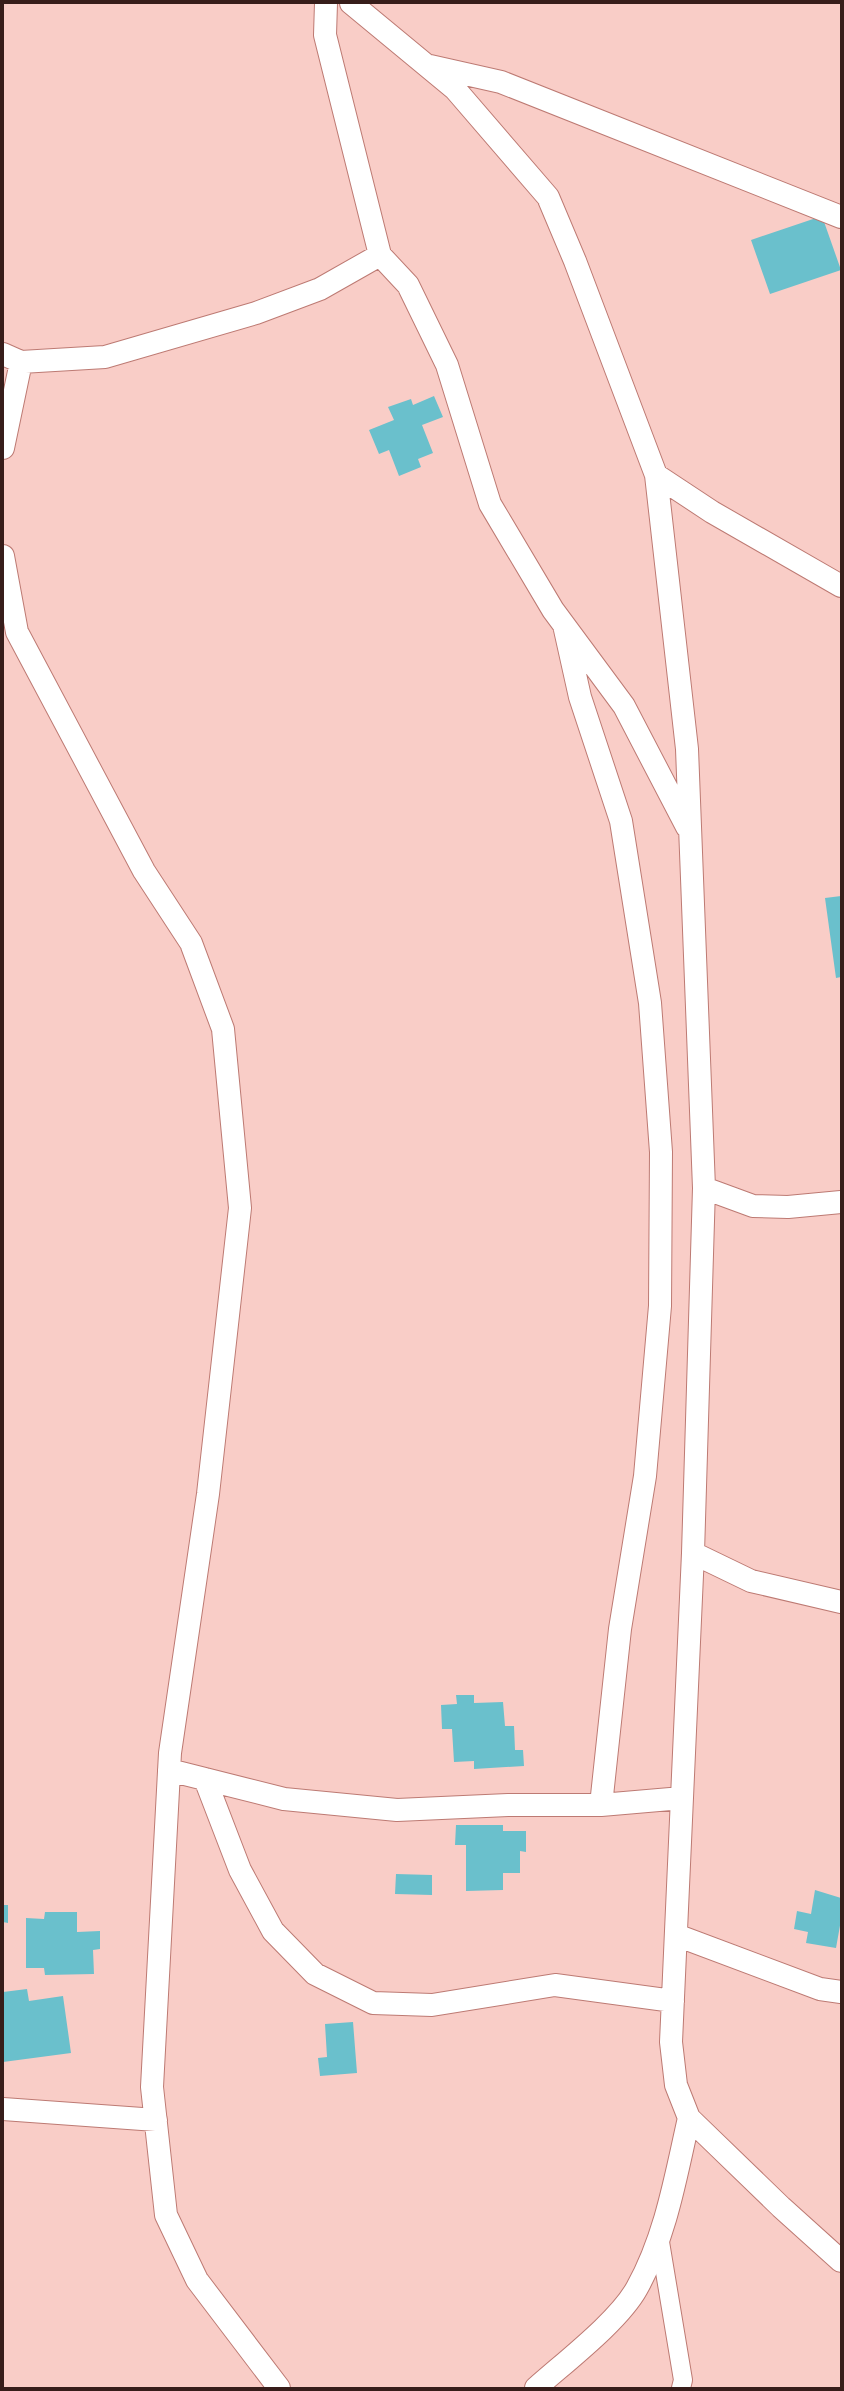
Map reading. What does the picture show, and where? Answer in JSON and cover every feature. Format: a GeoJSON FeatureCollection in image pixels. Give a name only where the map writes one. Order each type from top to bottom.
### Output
{"type":"FeatureCollection","features":[{"type":"Feature","properties":{"kind":"street"},"geometry":{"type":"LineString","coordinates":[[326,3],[325,34],[380,255],[408,285],[447,365],[490,504],[553,610],[624,706],[690,833]]}},
{"type":"Feature","properties":{"kind":"street"},"geometry":{"type":"LineString","coordinates":[[351,3],[455,89],[548,197],[575,261],[656,475],[687,749],[704,1188],[693,1553],[671,2042],[676,2085],[689,2118],[781,2207],[841,2261]]}},
{"type":"Feature","properties":{"kind":"street"},"geometry":{"type":"LineString","coordinates":[[426,65],[501,82],[841,217]]}},
{"type":"Feature","properties":{"kind":"street"},"geometry":{"type":"LineString","coordinates":[[3,448],[12,358],[105,357],[162,342],[256,313],[320,289],[380,255]]}},
{"type":"Feature","properties":{"kind":"street"},"geometry":{"type":"LineString","coordinates":[[656,475],[712,512],[841,586]]}},
{"type":"Feature","properties":{"kind":"street"},"geometry":{"type":"LineString","coordinates":[[3,556],[16,632],[144,871],[191,942],[223,1029],[240,1208],[208,1494],[169,1770],[152,2087],[166,2215],[197,2280],[278,2388]]}},
{"type":"Feature","properties":{"kind":"street"},"geometry":{"type":"LineString","coordinates":[[564,625],[580,697],[621,821],[650,1003],[661,1152],[660,1306],[645,1476],[620,1629],[601,1805]]}},
{"type":"Feature","properties":{"kind":"street"},"geometry":{"type":"LineString","coordinates":[[704,1188],[753,1206],[788,1207],[841,1202]]}},
{"type":"Feature","properties":{"kind":"street"},"geometry":{"type":"LineString","coordinates":[[693,1553],[751,1581],[841,1602]]}},
{"type":"Feature","properties":{"kind":"street"},"geometry":{"type":"LineString","coordinates":[[169,1770],[284,1799],[397,1810],[508,1805],[601,1805],[682,1798]]}},
{"type":"Feature","properties":{"kind":"street"},"geometry":{"type":"LineString","coordinates":[[205,1779],[240,1870],[273,1931],[315,1974],[373,2003],[432,2005],[555,1985],[673,2001]]}},
{"type":"Feature","properties":{"kind":"street"},"geometry":{"type":"LineString","coordinates":[[676,1935],[820,1989],[841,1992]]}},
{"type":"Feature","properties":{"kind":"street"},"geometry":{"type":"LineString","coordinates":[[3,2109],[156,2120]]}},
{"type":"Feature","properties":{"kind":"street"},"geometry":{"type":"LineString","coordinates":[[536,2388],[609,2323],[637,2289],[664,2225],[689,2118]]}},
{"type":"Feature","properties":{"kind":"lane"},"geometry":{"type":"LineString","coordinates":[[659,2236],[683,2380],[681,2388]]}},
{"type":"Feature","properties":{"kind":"building"},"geometry":{"type":"Polygon","coordinates":[[[822,216],[841,270],[770,294],[751,240],[822,216]]]}},
{"type":"Feature","properties":{"kind":"building"},"geometry":{"type":"Polygon","coordinates":[[[434,396],[443,417],[422,425],[433,453],[418,459],[421,467],[399,476],[389,450],[379,454],[369,430],[394,420],[388,407],[411,399],[413,405],[434,396]]]}},
{"type":"Feature","properties":{"kind":"building"},"geometry":{"type":"Polygon","coordinates":[[[841,896],[841,977],[836,978],[825,898],[841,896]]]}},
{"type":"Feature","properties":{"kind":"building"},"geometry":{"type":"Polygon","coordinates":[[[456,1695],[474,1695],[474,1703],[503,1702],[505,1726],[514,1726],[515,1750],[523,1750],[524,1766],[474,1769],[474,1761],[454,1762],[452,1729],[442,1729],[441,1705],[457,1704],[456,1695]]]}},
{"type":"Feature","properties":{"kind":"building"},"geometry":{"type":"Polygon","coordinates":[[[456,1825],[503,1825],[503,1831],[526,1831],[526,1852],[520,1851],[520,1873],[503,1873],[503,1890],[466,1891],[466,1845],[455,1845],[456,1825]]]}},
{"type":"Feature","properties":{"kind":"building"},"geometry":{"type":"Polygon","coordinates":[[[396,1874],[432,1875],[432,1895],[395,1894],[396,1874]]]}},
{"type":"Feature","properties":{"kind":"building"},"geometry":{"type":"Polygon","coordinates":[[[815,1890],[841,1898],[841,1920],[836,1948],[806,1943],[808,1932],[794,1929],[797,1911],[811,1914],[815,1890]]]}},
{"type":"Feature","properties":{"kind":"building"},"geometry":{"type":"Polygon","coordinates":[[[3,1905],[8,1905],[8,1923],[3,1922],[3,1905]]]}},
{"type":"Feature","properties":{"kind":"building"},"geometry":{"type":"Polygon","coordinates":[[[45,1912],[77,1912],[77,1932],[100,1931],[100,1949],[93,1950],[94,1974],[45,1975],[44,1968],[26,1968],[26,1918],[44,1919],[45,1912]]]}},
{"type":"Feature","properties":{"kind":"building"},"geometry":{"type":"Polygon","coordinates":[[[27,1989],[29,2001],[63,1996],[71,2053],[3,2062],[3,1992],[27,1989]]]}},
{"type":"Feature","properties":{"kind":"building"},"geometry":{"type":"Polygon","coordinates":[[[353,2022],[357,2073],[320,2076],[318,2058],[327,2057],[325,2024],[353,2022]]]}}]}
